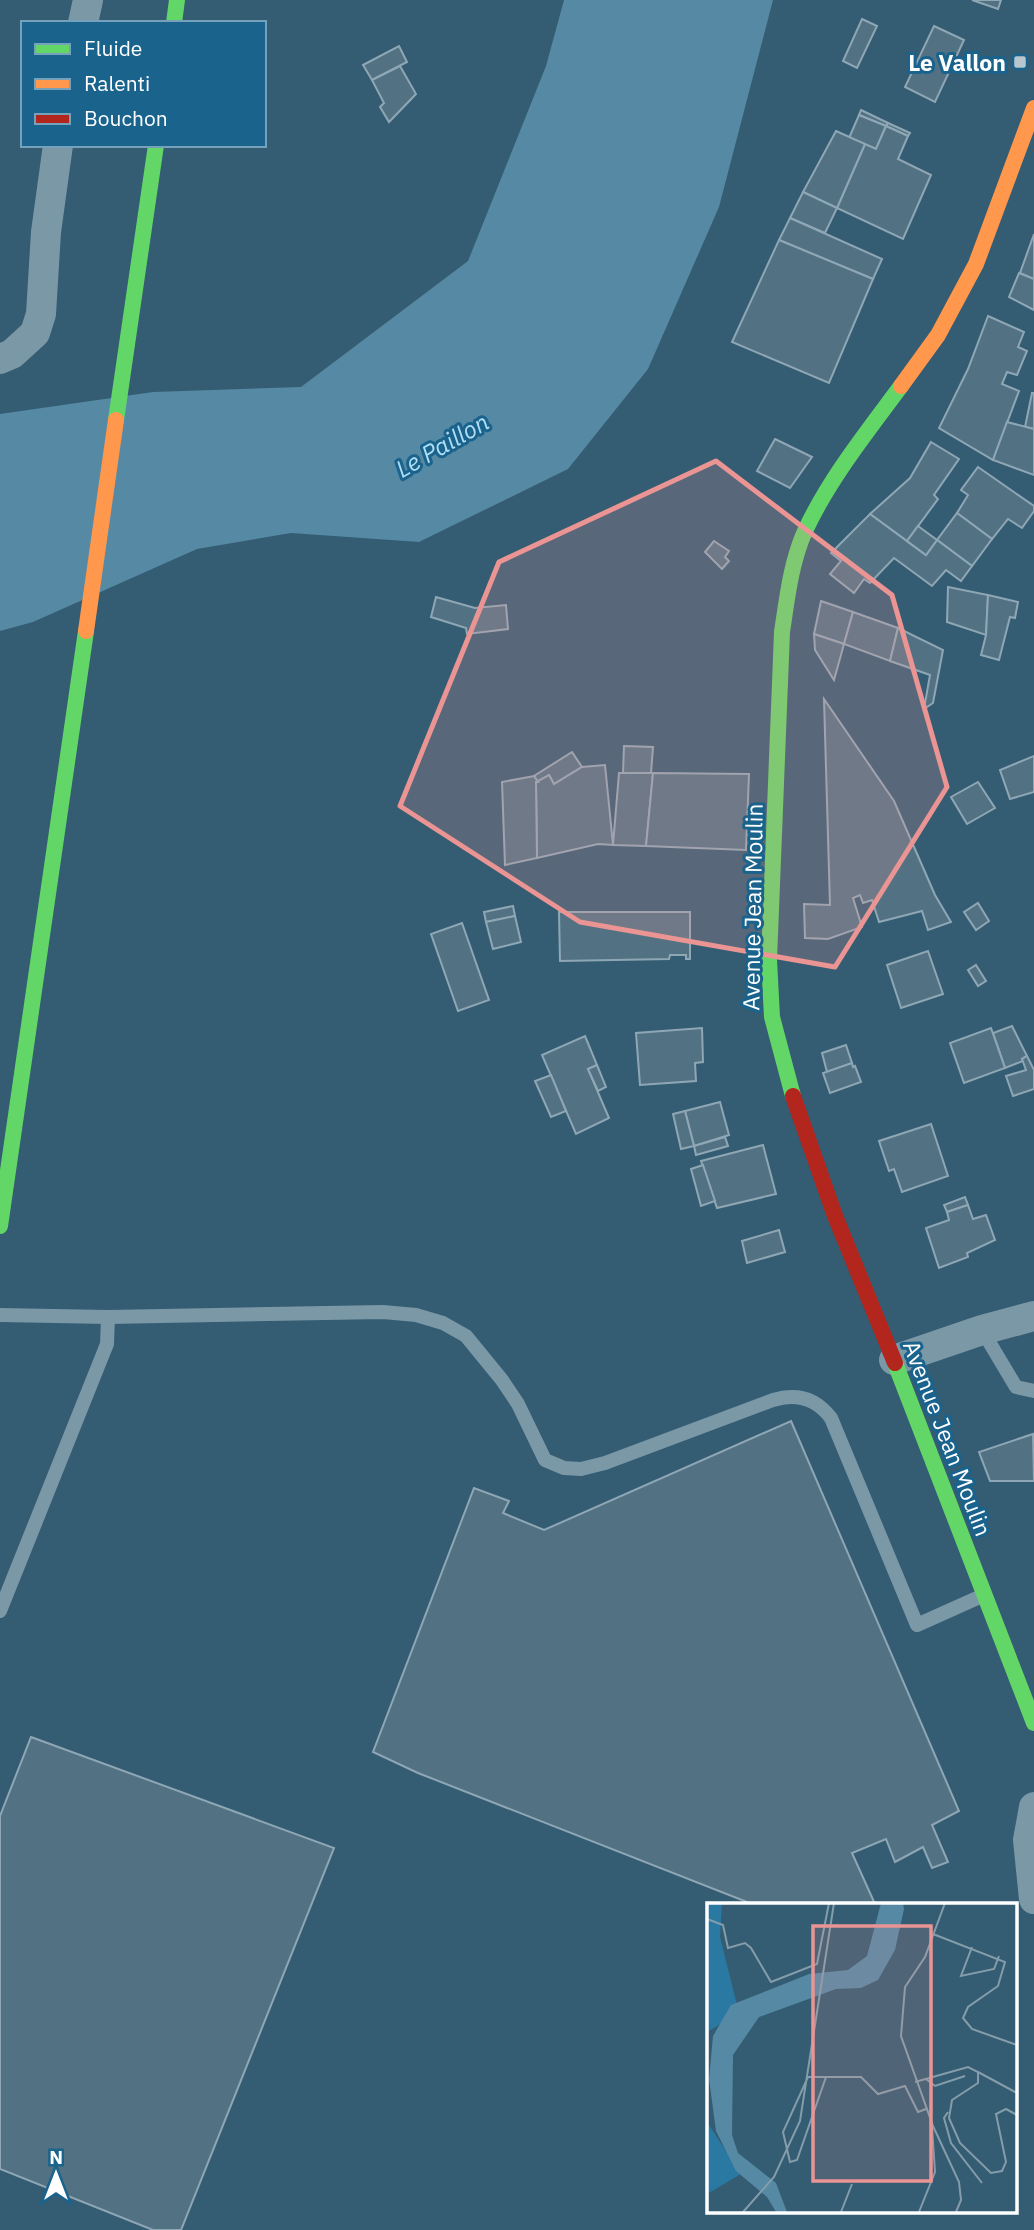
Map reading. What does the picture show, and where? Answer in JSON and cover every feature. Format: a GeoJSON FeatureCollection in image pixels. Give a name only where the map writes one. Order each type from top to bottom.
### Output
{"type":"FeatureCollection","features":[{"type":"Feature","properties":{"kind":"street"},"geometry":{"type":"LineString","coordinates":[[83,21],[88,0]]}},
{"type":"Feature","properties":{"kind":"street"},"geometry":{"type":"LineString","coordinates":[[174,21],[177,0]]}},
{"type":"Feature","properties":{"kind":"street","name":"Avenue Jean Moulin"},"geometry":{"type":"LineString","coordinates":[[1034,108],[976,264],[938,335],[848,459],[804,533],[789,584],[782,632],[769,960],[772,1017],[787,1078],[831,1203],[1034,1723]]}},
{"type":"Feature","properties":{"kind":"street"},"geometry":{"type":"LineString","coordinates":[[0,359],[12,354],[35,333],[41,313],[46,232],[58,147]]}},
{"type":"Feature","properties":{"kind":"street"},"geometry":{"type":"LineString","coordinates":[[0,1226],[156,147]]}},
{"type":"Feature","properties":{"kind":"street"},"geometry":{"type":"LineString","coordinates":[[894,1360],[1034,1315]]}},
{"type":"Feature","properties":{"kind":"street"},"geometry":{"type":"LineString","coordinates":[[1034,1807],[1028,1840],[1034,1899]]}},
{"type":"Feature","properties":{"kind":"lane"},"geometry":{"type":"LineString","coordinates":[[0,1315],[108,1317],[383,1312],[416,1315],[443,1323],[466,1336],[518,1404],[545,1460],[564,1468],[581,1469],[605,1463],[773,1399],[784,1396],[803,1397],[817,1404],[831,1418],[917,1625],[984,1595]]}},
{"type":"Feature","properties":{"kind":"lane"},"geometry":{"type":"LineString","coordinates":[[0,1611],[107,1344],[108,1317]]}},
{"type":"Feature","properties":{"kind":"lane"},"geometry":{"type":"LineString","coordinates":[[982,1330],[1016,1387],[1034,1391]]}},
{"type":"Feature","properties":{"kind":"highlighted area"},"geometry":{"type":"Polygon","coordinates":[[[716,461],[892,595],[947,787],[835,967],[580,922],[400,806],[499,562],[716,461]]]}},
{"type":"Feature","properties":{"kind":"water","name":"Le Paillon"},"geometry":{"type":"Polygon","coordinates":[[[564,0],[773,0],[719,207],[648,369],[568,469],[419,542],[291,533],[197,549],[33,622],[0,631],[0,414],[153,392],[301,387],[468,261],[546,66],[564,0]]]}},
{"type":"Feature","properties":{"kind":"building"},"geometry":{"type":"Polygon","coordinates":[[[972,0],[1001,0],[998,9],[972,0]]]}},
{"type":"Feature","properties":{"kind":"building"},"geometry":{"type":"Polygon","coordinates":[[[862,19],[877,26],[857,68],[843,61],[862,19]]]}},
{"type":"Feature","properties":{"kind":"building"},"geometry":{"type":"Polygon","coordinates":[[[934,26],[964,40],[935,102],[905,87],[934,26]]]}},
{"type":"Feature","properties":{"kind":"building"},"geometry":{"type":"Polygon","coordinates":[[[399,46],[407,62],[372,80],[363,65],[399,46]]]}},
{"type":"Feature","properties":{"kind":"building"},"geometry":{"type":"Polygon","coordinates":[[[400,66],[416,94],[389,122],[380,107],[384,103],[372,80],[400,66]]]}},
{"type":"Feature","properties":{"kind":"building"},"geometry":{"type":"Polygon","coordinates":[[[861,110],[888,123],[886,126],[859,115],[861,110]]]}},
{"type":"Feature","properties":{"kind":"building"},"geometry":{"type":"Polygon","coordinates":[[[859,115],[886,126],[876,149],[849,138],[859,115]]]}},
{"type":"Feature","properties":{"kind":"building"},"geometry":{"type":"Polygon","coordinates":[[[888,123],[910,133],[908,136],[886,126],[888,123]]]}},
{"type":"Feature","properties":{"kind":"building"},"geometry":{"type":"Polygon","coordinates":[[[886,126],[908,136],[898,159],[931,175],[903,239],[837,208],[865,144],[876,149],[886,126]]]}},
{"type":"Feature","properties":{"kind":"building"},"geometry":{"type":"Polygon","coordinates":[[[836,131],[865,144],[837,208],[803,192],[836,131]]]}},
{"type":"Feature","properties":{"kind":"building"},"geometry":{"type":"Polygon","coordinates":[[[803,192],[837,208],[825,233],[790,218],[803,192]]]}},
{"type":"Feature","properties":{"kind":"building"},"geometry":{"type":"Polygon","coordinates":[[[790,218],[882,259],[873,279],[779,240],[790,218]]]}},
{"type":"Feature","properties":{"kind":"building"},"geometry":{"type":"Polygon","coordinates":[[[1034,234],[1034,279],[1020,273],[1034,234]]]}},
{"type":"Feature","properties":{"kind":"building"},"geometry":{"type":"Polygon","coordinates":[[[779,240],[873,279],[829,383],[732,342],[779,240]]]}},
{"type":"Feature","properties":{"kind":"building"},"geometry":{"type":"Polygon","coordinates":[[[1019,273],[1034,279],[1034,310],[1009,297],[1019,273]]]}},
{"type":"Feature","properties":{"kind":"building"},"geometry":{"type":"Polygon","coordinates":[[[988,316],[1024,332],[1018,347],[1027,351],[1017,375],[1007,372],[1002,384],[1019,391],[993,460],[939,428],[968,369],[988,316]]]}},
{"type":"Feature","properties":{"kind":"building"},"geometry":{"type":"Polygon","coordinates":[[[1034,393],[1034,429],[1025,427],[1034,393]]]}},
{"type":"Feature","properties":{"kind":"building"},"geometry":{"type":"Polygon","coordinates":[[[1007,422],[1034,429],[1034,475],[993,460],[1007,422]]]}},
{"type":"Feature","properties":{"kind":"building"},"geometry":{"type":"Polygon","coordinates":[[[775,439],[812,457],[790,488],[757,471],[775,439]]]}},
{"type":"Feature","properties":{"kind":"building"},"geometry":{"type":"Polygon","coordinates":[[[931,442],[959,459],[934,495],[938,499],[907,541],[870,514],[910,478],[931,442]]]}},
{"type":"Feature","properties":{"kind":"building"},"geometry":{"type":"Polygon","coordinates":[[[978,467],[1034,506],[1034,511],[1022,528],[1008,519],[992,539],[957,513],[968,495],[961,490],[978,467]]]}},
{"type":"Feature","properties":{"kind":"building"},"geometry":{"type":"Polygon","coordinates":[[[957,513],[992,539],[972,566],[937,540],[957,513]]]}},
{"type":"Feature","properties":{"kind":"building"},"geometry":{"type":"Polygon","coordinates":[[[870,514],[926,555],[937,540],[972,566],[961,581],[946,570],[932,586],[894,558],[870,583],[864,579],[854,593],[830,574],[841,561],[831,553],[870,514]]]}},
{"type":"Feature","properties":{"kind":"building"},"geometry":{"type":"Polygon","coordinates":[[[918,526],[937,540],[926,555],[907,541],[918,526]]]}},
{"type":"Feature","properties":{"kind":"building"},"geometry":{"type":"Polygon","coordinates":[[[714,541],[729,551],[725,557],[729,561],[722,569],[705,552],[714,541]]]}},
{"type":"Feature","properties":{"kind":"building"},"geometry":{"type":"Polygon","coordinates":[[[948,587],[988,595],[986,635],[947,622],[948,587]]]}},
{"type":"Feature","properties":{"kind":"building"},"geometry":{"type":"Polygon","coordinates":[[[988,595],[1018,602],[1015,618],[1010,617],[999,660],[981,655],[986,635],[988,595]]]}},
{"type":"Feature","properties":{"kind":"building"},"geometry":{"type":"Polygon","coordinates":[[[436,597],[475,608],[506,605],[508,629],[467,634],[466,628],[431,617],[436,597]]]}},
{"type":"Feature","properties":{"kind":"building"},"geometry":{"type":"Polygon","coordinates":[[[821,601],[853,612],[844,644],[814,634],[821,601]]]}},
{"type":"Feature","properties":{"kind":"building"},"geometry":{"type":"Polygon","coordinates":[[[853,612],[898,628],[890,661],[844,644],[853,612]]]}},
{"type":"Feature","properties":{"kind":"building"},"geometry":{"type":"Polygon","coordinates":[[[898,628],[943,650],[933,703],[924,709],[930,675],[890,661],[898,628]]]}},
{"type":"Feature","properties":{"kind":"building"},"geometry":{"type":"Polygon","coordinates":[[[814,634],[844,644],[834,680],[815,650],[814,634]]]}},
{"type":"Feature","properties":{"kind":"building"},"geometry":{"type":"Polygon","coordinates":[[[824,699],[894,801],[935,895],[951,922],[928,930],[922,911],[879,922],[872,900],[863,903],[860,895],[853,898],[862,927],[828,939],[805,938],[804,904],[830,905],[824,699]]]}},
{"type":"Feature","properties":{"kind":"building"},"geometry":{"type":"Polygon","coordinates":[[[624,746],[653,747],[651,773],[623,773],[624,746]]]}},
{"type":"Feature","properties":{"kind":"building"},"geometry":{"type":"Polygon","coordinates":[[[572,752],[582,767],[554,784],[549,775],[538,782],[534,776],[572,752]]]}},
{"type":"Feature","properties":{"kind":"building"},"geometry":{"type":"Polygon","coordinates":[[[1034,756],[1034,792],[1010,799],[1000,770],[1034,756]]]}},
{"type":"Feature","properties":{"kind":"building"},"geometry":{"type":"Polygon","coordinates":[[[605,765],[613,845],[598,844],[537,858],[536,782],[549,775],[554,784],[582,767],[605,765]]]}},
{"type":"Feature","properties":{"kind":"building"},"geometry":{"type":"Polygon","coordinates":[[[619,773],[653,773],[646,846],[613,845],[619,773]]]}},
{"type":"Feature","properties":{"kind":"building"},"geometry":{"type":"Polygon","coordinates":[[[653,773],[749,774],[746,850],[646,846],[653,773]]]}},
{"type":"Feature","properties":{"kind":"building"},"geometry":{"type":"Polygon","coordinates":[[[534,776],[538,782],[537,858],[505,865],[502,782],[534,776]]]}},
{"type":"Feature","properties":{"kind":"building"},"geometry":{"type":"Polygon","coordinates":[[[978,782],[995,808],[967,824],[951,797],[978,782]]]}},
{"type":"Feature","properties":{"kind":"building"},"geometry":{"type":"Polygon","coordinates":[[[978,903],[989,921],[976,930],[964,912],[978,903]]]}},
{"type":"Feature","properties":{"kind":"building"},"geometry":{"type":"Polygon","coordinates":[[[513,906],[515,916],[486,922],[484,912],[513,906]]]}},
{"type":"Feature","properties":{"kind":"building"},"geometry":{"type":"Polygon","coordinates":[[[559,912],[690,912],[690,959],[686,959],[686,955],[670,955],[669,959],[560,961],[559,912]]]}},
{"type":"Feature","properties":{"kind":"building"},"geometry":{"type":"Polygon","coordinates":[[[515,916],[521,942],[493,949],[486,922],[515,916]]]}},
{"type":"Feature","properties":{"kind":"building"},"geometry":{"type":"Polygon","coordinates":[[[462,923],[489,1000],[458,1011],[431,934],[462,923]]]}},
{"type":"Feature","properties":{"kind":"building"},"geometry":{"type":"Polygon","coordinates":[[[928,951],[943,994],[901,1008],[887,965],[928,951]]]}},
{"type":"Feature","properties":{"kind":"building"},"geometry":{"type":"Polygon","coordinates":[[[976,965],[986,981],[978,986],[968,970],[976,965]]]}},
{"type":"Feature","properties":{"kind":"building"},"geometry":{"type":"Polygon","coordinates":[[[1012,1026],[1027,1056],[1023,1061],[1005,1068],[993,1033],[1012,1026]]]}},
{"type":"Feature","properties":{"kind":"building"},"geometry":{"type":"Polygon","coordinates":[[[702,1028],[703,1062],[695,1063],[696,1081],[640,1085],[636,1033],[702,1028]]]}},
{"type":"Feature","properties":{"kind":"building"},"geometry":{"type":"Polygon","coordinates":[[[991,1028],[1005,1068],[964,1083],[950,1043],[991,1028]]]}},
{"type":"Feature","properties":{"kind":"building"},"geometry":{"type":"Polygon","coordinates":[[[585,1036],[597,1065],[588,1069],[609,1118],[576,1134],[542,1055],[585,1036]]]}},
{"type":"Feature","properties":{"kind":"building"},"geometry":{"type":"Polygon","coordinates":[[[846,1045],[852,1063],[827,1072],[822,1053],[846,1045]]]}},
{"type":"Feature","properties":{"kind":"building"},"geometry":{"type":"Polygon","coordinates":[[[1027,1056],[1034,1070],[1034,1089],[1013,1096],[1006,1076],[1026,1070],[1022,1059],[1027,1056]]]}},
{"type":"Feature","properties":{"kind":"building"},"geometry":{"type":"Polygon","coordinates":[[[852,1063],[861,1082],[830,1093],[823,1073],[852,1063]]]}},
{"type":"Feature","properties":{"kind":"building"},"geometry":{"type":"Polygon","coordinates":[[[597,1065],[606,1087],[598,1091],[588,1069],[597,1065]]]}},
{"type":"Feature","properties":{"kind":"building"},"geometry":{"type":"Polygon","coordinates":[[[551,1075],[566,1111],[551,1117],[535,1081],[551,1075]]]}},
{"type":"Feature","properties":{"kind":"building"},"geometry":{"type":"Polygon","coordinates":[[[720,1102],[729,1135],[694,1146],[685,1111],[720,1102]]]}},
{"type":"Feature","properties":{"kind":"building"},"geometry":{"type":"Polygon","coordinates":[[[685,1111],[694,1146],[681,1149],[673,1114],[685,1111]]]}},
{"type":"Feature","properties":{"kind":"building"},"geometry":{"type":"Polygon","coordinates":[[[931,1124],[948,1176],[902,1192],[894,1169],[889,1171],[879,1141],[931,1124]]]}},
{"type":"Feature","properties":{"kind":"building"},"geometry":{"type":"Polygon","coordinates":[[[725,1137],[728,1146],[696,1155],[694,1146],[725,1137]]]}},
{"type":"Feature","properties":{"kind":"building"},"geometry":{"type":"Polygon","coordinates":[[[763,1145],[776,1194],[717,1208],[701,1161],[763,1145]]]}},
{"type":"Feature","properties":{"kind":"building"},"geometry":{"type":"Polygon","coordinates":[[[703,1165],[715,1201],[701,1206],[691,1169],[703,1165]]]}},
{"type":"Feature","properties":{"kind":"building"},"geometry":{"type":"Polygon","coordinates":[[[965,1197],[968,1205],[947,1212],[944,1205],[965,1197]]]}},
{"type":"Feature","properties":{"kind":"building"},"geometry":{"type":"Polygon","coordinates":[[[968,1205],[973,1219],[986,1215],[995,1240],[967,1253],[968,1257],[939,1268],[926,1228],[949,1220],[947,1212],[968,1205]]]}},
{"type":"Feature","properties":{"kind":"building"},"geometry":{"type":"Polygon","coordinates":[[[779,1230],[785,1252],[747,1263],[742,1241],[779,1230]]]}},
{"type":"Feature","properties":{"kind":"building"},"geometry":{"type":"Polygon","coordinates":[[[791,1421],[959,1811],[932,1825],[948,1862],[932,1868],[923,1847],[895,1862],[886,1839],[852,1853],[875,1903],[749,1903],[418,1773],[373,1752],[474,1488],[509,1501],[503,1513],[544,1530],[791,1421]]]}},
{"type":"Feature","properties":{"kind":"building"},"geometry":{"type":"Polygon","coordinates":[[[1033,1434],[1034,1481],[990,1481],[979,1452],[1033,1434]]]}},
{"type":"Feature","properties":{"kind":"building"},"geometry":{"type":"Polygon","coordinates":[[[31,1737],[334,1848],[181,2230],[153,2230],[0,2169],[0,1816],[31,1737]]]}},
{"type":"Feature","properties":{"kind":"traffic: fast"},"geometry":{"type":"LineString","coordinates":[[174,21],[177,0]]}},
{"type":"Feature","properties":{"kind":"traffic: fast"},"geometry":{"type":"LineString","coordinates":[[116,420],[156,147]]}},
{"type":"Feature","properties":{"kind":"traffic: fast"},"geometry":{"type":"LineString","coordinates":[[793,1096],[772,1017],[769,960],[782,632],[790,581],[805,531],[849,456],[901,386]]}},
{"type":"Feature","properties":{"kind":"traffic: fast"},"geometry":{"type":"LineString","coordinates":[[0,1226],[86,631]]}},
{"type":"Feature","properties":{"kind":"traffic: fast"},"geometry":{"type":"LineString","coordinates":[[895,1363],[1034,1723]]}},
{"type":"Feature","properties":{"kind":"traffic: slow"},"geometry":{"type":"LineString","coordinates":[[901,386],[938,335],[976,264],[1034,108]]}},
{"type":"Feature","properties":{"kind":"traffic: slow"},"geometry":{"type":"LineString","coordinates":[[86,631],[116,420]]}},
{"type":"Feature","properties":{"kind":"traffic: jam"},"geometry":{"type":"LineString","coordinates":[[793,1096],[835,1216],[895,1363]]}},
{"type":"Feature","properties":{"kind":"place","name":"Le Vallon"},"geometry":{"type":"Point","coordinates":[1020,62]}}]}
